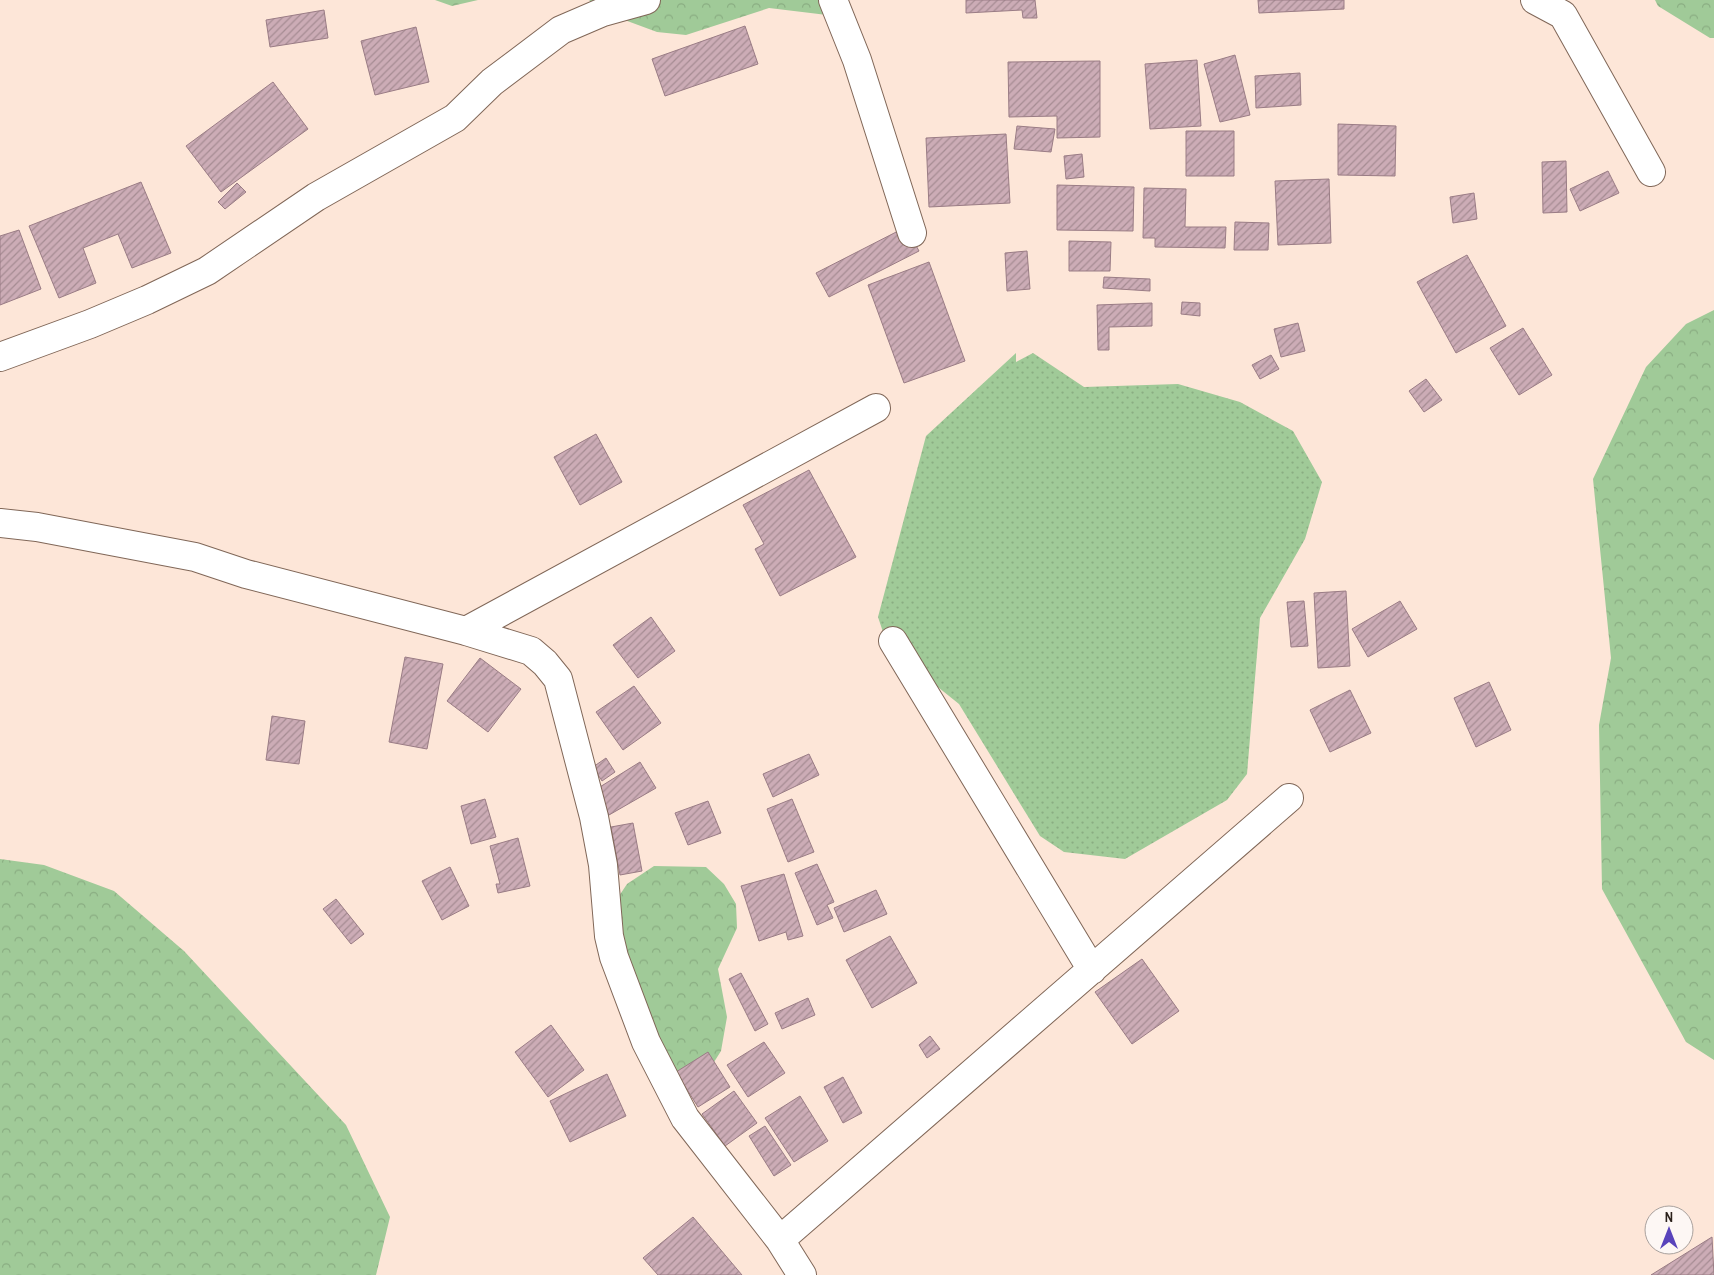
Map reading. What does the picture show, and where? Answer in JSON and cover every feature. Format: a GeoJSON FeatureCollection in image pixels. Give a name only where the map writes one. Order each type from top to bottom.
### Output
{"type":"FeatureCollection","features":[{"type":"Feature","properties":{"kind":"street"},"geometry":{"type":"LineString","coordinates":[[0,356],[90,324],[147,300],[207,271],[316,197],[454,118],[492,82],[561,30],[603,12],[646,0]]}},
{"type":"Feature","properties":{"kind":"street"},"geometry":{"type":"LineString","coordinates":[[833,0],[857,60],[912,233]]}},
{"type":"Feature","properties":{"kind":"street"},"geometry":{"type":"LineString","coordinates":[[1535,0],[1564,15],[1651,172]]}},
{"type":"Feature","properties":{"kind":"street"},"geometry":{"type":"LineString","coordinates":[[466,631],[876,408]]}},
{"type":"Feature","properties":{"kind":"street"},"geometry":{"type":"LineString","coordinates":[[0,523],[37,527],[195,557],[246,574],[466,631],[531,651],[546,662],[558,679],[594,817],[603,865],[609,936],[614,957],[646,1042],[685,1118],[780,1240],[802,1275]]}},
{"type":"Feature","properties":{"kind":"street"},"geometry":{"type":"LineString","coordinates":[[893,641],[1092,970]]}},
{"type":"Feature","properties":{"kind":"street"},"geometry":{"type":"LineString","coordinates":[[780,1240],[1289,798]]}},
{"type":"Feature","properties":{"kind":"green space"},"geometry":{"type":"Polygon","coordinates":[[[435,0],[478,0],[452,6],[435,0]]]}},
{"type":"Feature","properties":{"kind":"green space"},"geometry":{"type":"Polygon","coordinates":[[[589,0],[843,0],[827,15],[769,8],[686,35],[657,32],[603,12],[589,0]]]}},
{"type":"Feature","properties":{"kind":"green space"},"geometry":{"type":"Polygon","coordinates":[[[1655,0],[1714,0],[1714,38],[1710,38],[1658,6],[1655,0]]]}},
{"type":"Feature","properties":{"kind":"green space"},"geometry":{"type":"Polygon","coordinates":[[[1714,310],[1714,1060],[1686,1042],[1602,889],[1599,725],[1611,658],[1593,479],[1646,367],[1686,324],[1714,310]]]}},
{"type":"Feature","properties":{"kind":"green space"},"geometry":{"type":"Polygon","coordinates":[[[1016,353],[1016,362],[1033,353],[1084,387],[1178,384],[1240,402],[1293,431],[1322,482],[1305,539],[1260,618],[1247,774],[1227,800],[1125,859],[1064,852],[1040,836],[959,704],[888,647],[878,617],[926,436],[1016,353]]]}},
{"type":"Feature","properties":{"kind":"green space"},"geometry":{"type":"Polygon","coordinates":[[[0,859],[44,865],[114,891],[184,951],[346,1125],[390,1217],[376,1275],[0,1275],[0,859]]]}},
{"type":"Feature","properties":{"kind":"green space"},"geometry":{"type":"Polygon","coordinates":[[[654,866],[706,867],[724,884],[736,904],[737,928],[718,969],[727,1017],[721,1051],[699,1086],[673,1093],[636,996],[613,905],[627,884],[654,866]]]}},
{"type":"Feature","properties":{"kind":"building"},"geometry":{"type":"Polygon","coordinates":[[[966,0],[1035,0],[1037,18],[1023,18],[1022,10],[966,13],[966,0]]]}},
{"type":"Feature","properties":{"kind":"building"},"geometry":{"type":"Polygon","coordinates":[[[1258,0],[1344,0],[1344,9],[1259,13],[1258,0]]]}},
{"type":"Feature","properties":{"kind":"building"},"geometry":{"type":"Polygon","coordinates":[[[324,10],[328,38],[270,47],[266,20],[324,10]]]}},
{"type":"Feature","properties":{"kind":"building"},"geometry":{"type":"Polygon","coordinates":[[[745,26],[758,64],[665,96],[652,59],[745,26]]]}},
{"type":"Feature","properties":{"kind":"building"},"geometry":{"type":"Polygon","coordinates":[[[416,27],[429,82],[375,95],[361,41],[416,27]]]}},
{"type":"Feature","properties":{"kind":"building"},"geometry":{"type":"Polygon","coordinates":[[[1235,55],[1250,115],[1220,122],[1204,64],[1235,55]]]}},
{"type":"Feature","properties":{"kind":"building"},"geometry":{"type":"Polygon","coordinates":[[[1197,60],[1201,126],[1150,129],[1145,64],[1197,60]]]}},
{"type":"Feature","properties":{"kind":"building"},"geometry":{"type":"Polygon","coordinates":[[[1100,61],[1100,137],[1057,138],[1057,116],[1009,117],[1008,62],[1100,61]]]}},
{"type":"Feature","properties":{"kind":"building"},"geometry":{"type":"Polygon","coordinates":[[[1300,73],[1301,105],[1256,108],[1255,76],[1300,73]]]}},
{"type":"Feature","properties":{"kind":"building"},"geometry":{"type":"Polygon","coordinates":[[[273,82],[308,129],[221,192],[186,146],[273,82]]]}},
{"type":"Feature","properties":{"kind":"building"},"geometry":{"type":"Polygon","coordinates":[[[1338,124],[1396,126],[1395,176],[1338,175],[1338,124]]]}},
{"type":"Feature","properties":{"kind":"building"},"geometry":{"type":"Polygon","coordinates":[[[1017,126],[1055,129],[1051,152],[1014,149],[1017,126]]]}},
{"type":"Feature","properties":{"kind":"building"},"geometry":{"type":"Polygon","coordinates":[[[1186,131],[1234,131],[1234,176],[1186,176],[1186,131]]]}},
{"type":"Feature","properties":{"kind":"building"},"geometry":{"type":"Polygon","coordinates":[[[1006,134],[1010,203],[929,207],[926,138],[1006,134]]]}},
{"type":"Feature","properties":{"kind":"building"},"geometry":{"type":"Polygon","coordinates":[[[1082,154],[1084,177],[1066,179],[1064,156],[1082,154]]]}},
{"type":"Feature","properties":{"kind":"building"},"geometry":{"type":"Polygon","coordinates":[[[1566,161],[1567,212],[1543,213],[1542,162],[1566,161]]]}},
{"type":"Feature","properties":{"kind":"building"},"geometry":{"type":"Polygon","coordinates":[[[1608,171],[1619,193],[1580,211],[1570,189],[1608,171]]]}},
{"type":"Feature","properties":{"kind":"building"},"geometry":{"type":"Polygon","coordinates":[[[1329,179],[1331,243],[1278,245],[1275,181],[1329,179]]]}},
{"type":"Feature","properties":{"kind":"building"},"geometry":{"type":"Polygon","coordinates":[[[141,182],[171,253],[132,268],[118,234],[83,248],[96,283],[59,298],[29,226],[141,182]]]}},
{"type":"Feature","properties":{"kind":"building"},"geometry":{"type":"Polygon","coordinates":[[[237,183],[246,192],[225,209],[218,202],[237,183]]]}},
{"type":"Feature","properties":{"kind":"building"},"geometry":{"type":"Polygon","coordinates":[[[1057,185],[1134,187],[1133,231],[1057,230],[1057,185]]]}},
{"type":"Feature","properties":{"kind":"building"},"geometry":{"type":"Polygon","coordinates":[[[1144,188],[1186,189],[1185,227],[1226,227],[1225,248],[1155,247],[1155,238],[1143,238],[1144,188]]]}},
{"type":"Feature","properties":{"kind":"building"},"geometry":{"type":"Polygon","coordinates":[[[1474,193],[1477,219],[1453,223],[1450,197],[1474,193]]]}},
{"type":"Feature","properties":{"kind":"building"},"geometry":{"type":"Polygon","coordinates":[[[1235,222],[1269,223],[1268,250],[1234,250],[1235,222]]]}},
{"type":"Feature","properties":{"kind":"building"},"geometry":{"type":"Polygon","coordinates":[[[906,227],[919,251],[829,297],[816,273],[906,227]]]}},
{"type":"Feature","properties":{"kind":"building"},"geometry":{"type":"Polygon","coordinates":[[[19,230],[41,289],[0,305],[0,236],[19,230]]]}},
{"type":"Feature","properties":{"kind":"building"},"geometry":{"type":"Polygon","coordinates":[[[1069,241],[1111,242],[1110,271],[1069,271],[1069,241]]]}},
{"type":"Feature","properties":{"kind":"building"},"geometry":{"type":"Polygon","coordinates":[[[1027,251],[1030,289],[1007,291],[1005,253],[1027,251]]]}},
{"type":"Feature","properties":{"kind":"building"},"geometry":{"type":"Polygon","coordinates":[[[1467,255],[1506,326],[1456,353],[1417,282],[1467,255]]]}},
{"type":"Feature","properties":{"kind":"building"},"geometry":{"type":"Polygon","coordinates":[[[929,262],[965,361],[904,383],[868,285],[929,262]]]}},
{"type":"Feature","properties":{"kind":"building"},"geometry":{"type":"Polygon","coordinates":[[[1104,277],[1150,279],[1150,291],[1103,288],[1104,277]]]}},
{"type":"Feature","properties":{"kind":"building"},"geometry":{"type":"Polygon","coordinates":[[[1182,302],[1200,303],[1200,316],[1181,314],[1182,302]]]}},
{"type":"Feature","properties":{"kind":"building"},"geometry":{"type":"Polygon","coordinates":[[[1152,303],[1152,326],[1109,327],[1109,350],[1098,350],[1097,305],[1152,303]]]}},
{"type":"Feature","properties":{"kind":"building"},"geometry":{"type":"Polygon","coordinates":[[[1298,323],[1305,351],[1281,357],[1274,329],[1298,323]]]}},
{"type":"Feature","properties":{"kind":"building"},"geometry":{"type":"Polygon","coordinates":[[[1523,328],[1552,375],[1519,395],[1490,348],[1523,328]]]}},
{"type":"Feature","properties":{"kind":"building"},"geometry":{"type":"Polygon","coordinates":[[[1271,355],[1279,369],[1260,379],[1252,365],[1271,355]]]}},
{"type":"Feature","properties":{"kind":"building"},"geometry":{"type":"Polygon","coordinates":[[[1426,379],[1442,400],[1424,412],[1409,391],[1426,379]]]}},
{"type":"Feature","properties":{"kind":"building"},"geometry":{"type":"Polygon","coordinates":[[[596,434],[622,482],[580,505],[554,457],[596,434]]]}},
{"type":"Feature","properties":{"kind":"building"},"geometry":{"type":"Polygon","coordinates":[[[809,470],[856,557],[780,596],[755,549],[764,544],[743,505],[809,470]]]}},
{"type":"Feature","properties":{"kind":"building"},"geometry":{"type":"Polygon","coordinates":[[[1346,591],[1350,666],[1318,668],[1314,593],[1346,591]]]}},
{"type":"Feature","properties":{"kind":"building"},"geometry":{"type":"Polygon","coordinates":[[[1304,601],[1308,646],[1291,647],[1287,602],[1304,601]]]}},
{"type":"Feature","properties":{"kind":"building"},"geometry":{"type":"Polygon","coordinates":[[[1400,601],[1417,629],[1368,657],[1352,629],[1400,601]]]}},
{"type":"Feature","properties":{"kind":"building"},"geometry":{"type":"Polygon","coordinates":[[[651,617],[675,651],[638,678],[613,645],[651,617]]]}},
{"type":"Feature","properties":{"kind":"building"},"geometry":{"type":"Polygon","coordinates":[[[405,657],[443,664],[427,749],[389,742],[405,657]]]}},
{"type":"Feature","properties":{"kind":"building"},"geometry":{"type":"Polygon","coordinates":[[[480,658],[521,689],[488,732],[447,701],[480,658]]]}},
{"type":"Feature","properties":{"kind":"building"},"geometry":{"type":"Polygon","coordinates":[[[1489,682],[1511,730],[1476,747],[1454,698],[1489,682]]]}},
{"type":"Feature","properties":{"kind":"building"},"geometry":{"type":"Polygon","coordinates":[[[634,686],[661,723],[623,750],[596,712],[634,686]]]}},
{"type":"Feature","properties":{"kind":"building"},"geometry":{"type":"Polygon","coordinates":[[[1350,690],[1371,733],[1330,752],[1310,710],[1350,690]]]}},
{"type":"Feature","properties":{"kind":"building"},"geometry":{"type":"Polygon","coordinates":[[[272,716],[305,721],[299,764],[266,760],[272,716]]]}},
{"type":"Feature","properties":{"kind":"building"},"geometry":{"type":"Polygon","coordinates":[[[809,754],[819,775],[773,797],[763,774],[809,754]]]}},
{"type":"Feature","properties":{"kind":"building"},"geometry":{"type":"Polygon","coordinates":[[[606,758],[615,772],[602,781],[593,767],[606,758]]]}},
{"type":"Feature","properties":{"kind":"building"},"geometry":{"type":"Polygon","coordinates":[[[640,762],[656,788],[609,815],[595,790],[640,762]]]}},
{"type":"Feature","properties":{"kind":"building"},"geometry":{"type":"Polygon","coordinates":[[[485,799],[496,837],[471,844],[461,806],[485,799]]]}},
{"type":"Feature","properties":{"kind":"building"},"geometry":{"type":"Polygon","coordinates":[[[792,799],[814,852],[788,862],[767,809],[792,799]]]}},
{"type":"Feature","properties":{"kind":"building"},"geometry":{"type":"Polygon","coordinates":[[[708,801],[721,833],[688,845],[675,813],[708,801]]]}},
{"type":"Feature","properties":{"kind":"building"},"geometry":{"type":"Polygon","coordinates":[[[633,823],[642,871],[620,875],[611,827],[633,823]]]}},
{"type":"Feature","properties":{"kind":"building"},"geometry":{"type":"Polygon","coordinates":[[[518,838],[530,886],[498,893],[496,884],[500,884],[490,846],[518,838]]]}},
{"type":"Feature","properties":{"kind":"building"},"geometry":{"type":"Polygon","coordinates":[[[817,864],[834,902],[827,905],[833,918],[817,925],[795,873],[817,864]]]}},
{"type":"Feature","properties":{"kind":"building"},"geometry":{"type":"Polygon","coordinates":[[[450,867],[469,906],[442,920],[422,881],[450,867]]]}},
{"type":"Feature","properties":{"kind":"building"},"geometry":{"type":"Polygon","coordinates":[[[784,874],[803,936],[788,940],[786,932],[759,941],[741,886],[784,874]]]}},
{"type":"Feature","properties":{"kind":"building"},"geometry":{"type":"Polygon","coordinates":[[[876,890],[887,914],[844,932],[834,908],[876,890]]]}},
{"type":"Feature","properties":{"kind":"building"},"geometry":{"type":"Polygon","coordinates":[[[336,899],[364,934],[351,944],[323,909],[336,899]]]}},
{"type":"Feature","properties":{"kind":"building"},"geometry":{"type":"Polygon","coordinates":[[[890,936],[917,983],[872,1008],[846,960],[890,936]]]}},
{"type":"Feature","properties":{"kind":"building"},"geometry":{"type":"Polygon","coordinates":[[[1142,959],[1179,1011],[1132,1044],[1095,992],[1142,959]]]}},
{"type":"Feature","properties":{"kind":"building"},"geometry":{"type":"Polygon","coordinates":[[[741,973],[768,1024],[755,1031],[729,979],[741,973]]]}},
{"type":"Feature","properties":{"kind":"building"},"geometry":{"type":"Polygon","coordinates":[[[808,998],[815,1015],[782,1029],[775,1013],[808,998]]]}},
{"type":"Feature","properties":{"kind":"building"},"geometry":{"type":"Polygon","coordinates":[[[551,1025],[584,1070],[548,1097],[515,1052],[551,1025]]]}},
{"type":"Feature","properties":{"kind":"building"},"geometry":{"type":"Polygon","coordinates":[[[930,1036],[940,1049],[927,1058],[919,1045],[930,1036]]]}},
{"type":"Feature","properties":{"kind":"building"},"geometry":{"type":"Polygon","coordinates":[[[764,1042],[785,1073],[748,1097],[727,1065],[764,1042]]]}},
{"type":"Feature","properties":{"kind":"building"},"geometry":{"type":"Polygon","coordinates":[[[708,1052],[730,1087],[698,1107],[676,1072],[708,1052]]]}},
{"type":"Feature","properties":{"kind":"building"},"geometry":{"type":"Polygon","coordinates":[[[607,1074],[626,1116],[570,1142],[550,1101],[607,1074]]]}},
{"type":"Feature","properties":{"kind":"building"},"geometry":{"type":"Polygon","coordinates":[[[843,1077],[862,1113],[843,1123],[824,1087],[843,1077]]]}},
{"type":"Feature","properties":{"kind":"building"},"geometry":{"type":"Polygon","coordinates":[[[734,1091],[757,1123],[725,1146],[702,1114],[734,1091]]]}},
{"type":"Feature","properties":{"kind":"building"},"geometry":{"type":"Polygon","coordinates":[[[800,1096],[828,1141],[794,1162],[765,1118],[800,1096]]]}},
{"type":"Feature","properties":{"kind":"building"},"geometry":{"type":"Polygon","coordinates":[[[765,1126],[791,1165],[774,1176],[749,1136],[765,1126]]]}},
{"type":"Feature","properties":{"kind":"building"},"geometry":{"type":"Polygon","coordinates":[[[693,1217],[742,1275],[658,1275],[643,1258],[693,1217]]]}},
{"type":"Feature","properties":{"kind":"building"},"geometry":{"type":"Polygon","coordinates":[[[1712,1237],[1714,1275],[1651,1275],[1683,1255],[1694,1255],[1694,1248],[1712,1237]]]}}]}
